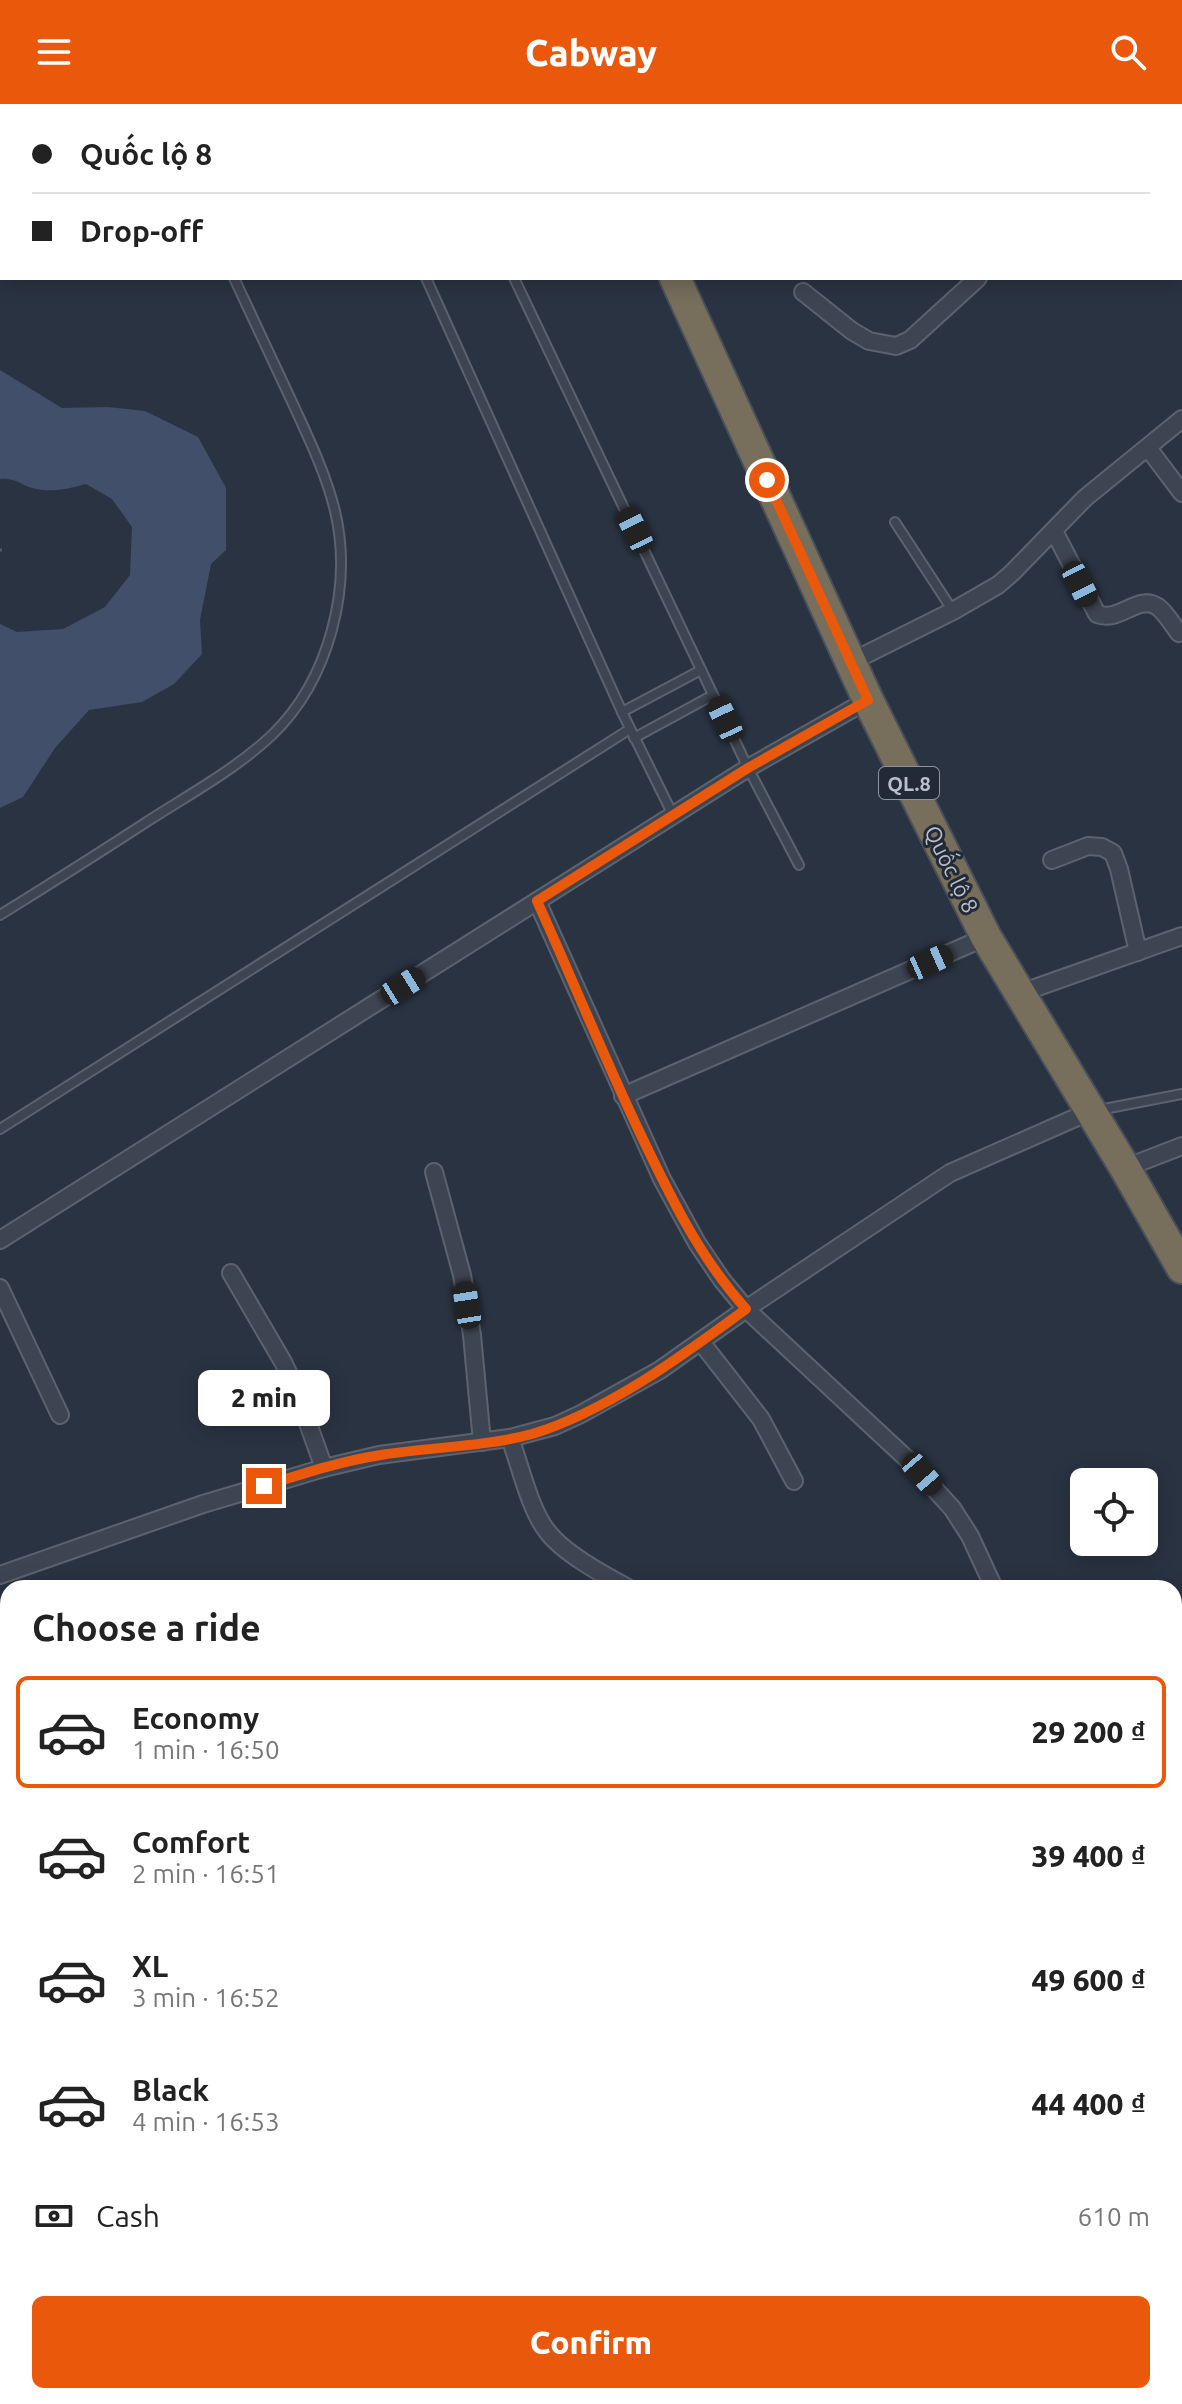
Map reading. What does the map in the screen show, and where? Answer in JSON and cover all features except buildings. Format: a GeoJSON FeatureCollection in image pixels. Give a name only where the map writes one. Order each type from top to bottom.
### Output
{"type":"FeatureCollection","features":[{"type":"Feature","properties":{"kind":"highway","name":"Quốc lộ 8"},"geometry":{"type":"LineString","coordinates":[[676,280],[868,700],[986,937],[1182,1268]]}},
{"type":"Feature","properties":{"kind":"street"},"geometry":{"type":"LineString","coordinates":[[803,292],[869,341],[896,346],[910,340],[976,280]]}},
{"type":"Feature","properties":{"kind":"street"},"geometry":{"type":"LineString","coordinates":[[851,662],[998,585],[1085,498],[1182,419]]}},
{"type":"Feature","properties":{"kind":"street"},"geometry":{"type":"LineString","coordinates":[[1148,448],[1182,493]]}},
{"type":"Feature","properties":{"kind":"street"},"geometry":{"type":"LineString","coordinates":[[1054,531],[1097,614],[1112,617],[1137,604],[1151,603],[1161,609],[1179,633]]}},
{"type":"Feature","properties":{"kind":"street"},"geometry":{"type":"LineString","coordinates":[[0,1240],[748,768],[868,700]]}},
{"type":"Feature","properties":{"kind":"street"},"geometry":{"type":"LineString","coordinates":[[1052,860],[1088,846],[1102,847],[1113,853],[1138,952]]}},
{"type":"Feature","properties":{"kind":"street"},"geometry":{"type":"LineString","coordinates":[[537,901],[623,1096],[662,1179],[697,1243],[746,1309],[952,1508],[970,1536],[990,1580]]}},
{"type":"Feature","properties":{"kind":"street"},"geometry":{"type":"LineString","coordinates":[[1018,994],[1182,936]]}},
{"type":"Feature","properties":{"kind":"street"},"geometry":{"type":"LineString","coordinates":[[623,1096],[986,937]]}},
{"type":"Feature","properties":{"kind":"street"},"geometry":{"type":"LineString","coordinates":[[0,1575],[203,1504],[324,1468],[379,1455],[510,1438],[555,1426],[660,1370],[950,1173],[1091,1111]]}},
{"type":"Feature","properties":{"kind":"street"},"geometry":{"type":"LineString","coordinates":[[1125,1168],[1182,1146]]}},
{"type":"Feature","properties":{"kind":"street"},"geometry":{"type":"LineString","coordinates":[[434,1172],[462,1275],[472,1335],[482,1442]]}},
{"type":"Feature","properties":{"kind":"street"},"geometry":{"type":"LineString","coordinates":[[231,1273],[295,1387],[324,1468]]}},
{"type":"Feature","properties":{"kind":"street"},"geometry":{"type":"LineString","coordinates":[[0,1288],[60,1415]]}},
{"type":"Feature","properties":{"kind":"street"},"geometry":{"type":"LineString","coordinates":[[701,1342],[761,1419],[794,1481]]}},
{"type":"Feature","properties":{"kind":"street"},"geometry":{"type":"LineString","coordinates":[[510,1438],[538,1515],[549,1534],[615,1580]]}},
{"type":"Feature","properties":{"kind":"lane"},"geometry":{"type":"LineString","coordinates":[[0,915],[252,752],[290,715],[310,685],[326,647],[340,585],[339,530],[334,509],[319,463],[235,280]]}},
{"type":"Feature","properties":{"kind":"lane"},"geometry":{"type":"LineString","coordinates":[[427,280],[622,712],[673,816]]}},
{"type":"Feature","properties":{"kind":"lane"},"geometry":{"type":"LineString","coordinates":[[515,280],[748,768],[799,865]]}},
{"type":"Feature","properties":{"kind":"lane"},"geometry":{"type":"LineString","coordinates":[[895,522],[953,611]]}},
{"type":"Feature","properties":{"kind":"lane"},"geometry":{"type":"LineString","coordinates":[[622,712],[701,670]]}},
{"type":"Feature","properties":{"kind":"lane"},"geometry":{"type":"LineString","coordinates":[[0,1129],[632,733],[713,695]]}},
{"type":"Feature","properties":{"kind":"lane"},"geometry":{"type":"LineString","coordinates":[[1091,1111],[1182,1094]]}},
{"type":"Feature","properties":{"kind":"water"},"geometry":{"type":"Polygon","coordinates":[[[0,370],[62,408],[108,407],[145,411],[198,437],[226,488],[226,550],[211,564],[200,620],[202,654],[174,684],[142,702],[89,710],[55,748],[23,797],[0,808],[0,624],[17,632],[63,629],[105,607],[130,575],[132,527],[112,499],[86,484],[46,490],[0,479],[0,370]]]}},
{"type":"Feature","properties":{"kind":"route"},"geometry":{"type":"LineString","coordinates":[[264,1486],[353,1460],[510,1438],[555,1426],[660,1370],[746,1309],[722,1280],[673,1201],[537,901],[748,768],[868,700],[767,480]]}}]}
